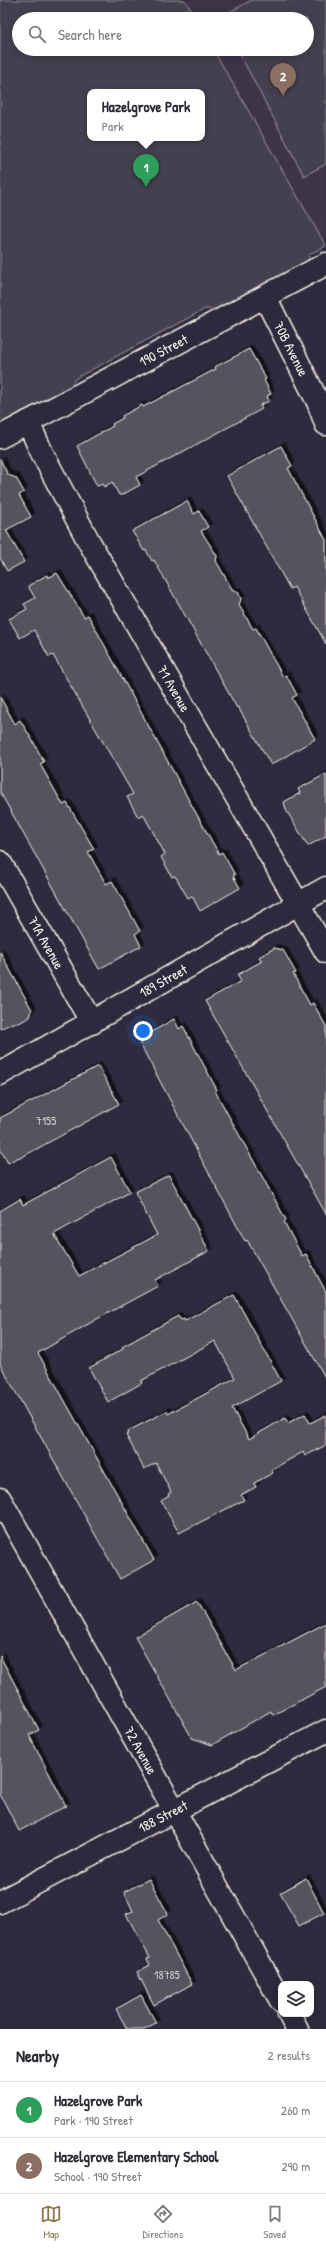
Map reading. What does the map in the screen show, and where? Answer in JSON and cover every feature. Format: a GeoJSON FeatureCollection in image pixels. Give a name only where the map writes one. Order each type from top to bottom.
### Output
{"type":"FeatureCollection","features":[{"type":"Feature","properties":{"kind":"street","name":"190 Street"},"geometry":{"type":"LineString","coordinates":[[0,436],[326,264]]}},
{"type":"Feature","properties":{"kind":"street","name":"70B Avenue"},"geometry":{"type":"LineString","coordinates":[[265,297],[318,402],[326,424]]}},
{"type":"Feature","properties":{"kind":"street","name":"71 Avenue"},"geometry":{"type":"LineString","coordinates":[[28,422],[42,453],[88,540],[326,952]]}},
{"type":"Feature","properties":{"kind":"street","name":"71A Avenue"},"geometry":{"type":"LineString","coordinates":[[0,862],[92,1023]]}},
{"type":"Feature","properties":{"kind":"street","name":"189 Street"},"geometry":{"type":"LineString","coordinates":[[0,1074],[92,1023],[326,888]]}},
{"type":"Feature","properties":{"kind":"street","name":"72 Avenue"},"geometry":{"type":"LineString","coordinates":[[0,1500],[173,1811],[278,1995]]}},
{"type":"Feature","properties":{"kind":"street","name":"188 Street"},"geometry":{"type":"LineString","coordinates":[[0,1902],[326,1731]]}},
{"type":"Feature","properties":{"kind":"street"},"geometry":{"type":"LineString","coordinates":[[291,2017],[297,2029]]}},
{"type":"Feature","properties":{"kind":"shaded area"},"geometry":{"type":"Polygon","coordinates":[[[0,0],[185,0],[192,12],[12,12],[12,56],[217,56],[326,246],[310,254],[307,262],[218,309],[205,309],[76,378],[69,388],[0,425],[0,0]]]}},
{"type":"Feature","properties":{"kind":"shaded area"},"geometry":{"type":"Polygon","coordinates":[[[185,0],[326,0],[326,246],[217,56],[314,56],[314,12],[192,12],[185,0]]]}},
{"type":"Feature","properties":{"kind":"shaded area"},"geometry":{"type":"Polygon","coordinates":[[[252,0],[326,0],[326,164],[304,176],[241,56],[314,56],[314,12],[229,12],[252,0]]]}},
{"type":"Feature","properties":{"kind":"building"},"geometry":{"type":"Polygon","coordinates":[[[249,349],[266,379],[264,380],[271,394],[267,396],[269,401],[260,405],[262,409],[136,477],[140,485],[122,495],[119,495],[112,482],[104,487],[102,484],[97,486],[77,446],[113,426],[112,424],[123,418],[122,416],[142,405],[143,407],[216,369],[215,367],[249,349]]]}},
{"type":"Feature","properties":{"kind":"building"},"geometry":{"type":"Polygon","coordinates":[[[281,446],[292,466],[288,468],[326,540],[326,644],[294,587],[290,589],[227,476],[281,446]]]}},
{"type":"Feature","properties":{"kind":"building"},"geometry":{"type":"Polygon","coordinates":[[[0,459],[8,475],[16,478],[24,492],[19,495],[31,517],[6,530],[24,562],[7,571],[0,558],[0,459]]]}},
{"type":"Feature","properties":{"kind":"building"},"geometry":{"type":"Polygon","coordinates":[[[187,501],[194,514],[199,511],[208,527],[201,531],[217,556],[216,561],[233,591],[238,592],[241,599],[239,605],[253,629],[256,628],[283,677],[286,675],[297,695],[292,698],[315,739],[271,765],[238,707],[237,708],[154,560],[152,561],[146,550],[144,551],[132,531],[187,501]]]}},
{"type":"Feature","properties":{"kind":"building"},"geometry":{"type":"Polygon","coordinates":[[[57,573],[84,617],[88,615],[219,854],[222,852],[235,875],[233,876],[240,888],[200,911],[192,896],[188,898],[175,876],[172,877],[161,857],[165,854],[143,814],[138,817],[127,797],[133,794],[53,655],[49,657],[34,630],[20,638],[9,619],[27,609],[24,604],[35,598],[28,586],[47,575],[48,578],[57,573]]]}},
{"type":"Feature","properties":{"kind":"building"},"geometry":{"type":"Polygon","coordinates":[[[0,697],[15,724],[20,720],[34,743],[44,762],[40,764],[63,805],[67,803],[94,849],[88,852],[106,884],[112,881],[140,931],[135,934],[141,946],[99,969],[0,792],[0,697]]]}},
{"type":"Feature","properties":{"kind":"building"},"geometry":{"type":"Polygon","coordinates":[[[326,774],[326,836],[308,846],[286,810],[284,802],[300,793],[298,789],[326,774]]]}},
{"type":"Feature","properties":{"kind":"building"},"geometry":{"type":"Polygon","coordinates":[[[274,948],[283,950],[296,973],[293,974],[310,1005],[313,1003],[326,1026],[326,1214],[205,1001],[241,981],[237,975],[262,961],[259,957],[274,948]]]}},
{"type":"Feature","properties":{"kind":"building"},"geometry":{"type":"Polygon","coordinates":[[[0,952],[32,1010],[30,1017],[19,1023],[12,1023],[0,1029],[0,952]]]}},
{"type":"Feature","properties":{"kind":"building"},"geometry":{"type":"Polygon","coordinates":[[[174,1019],[179,1029],[183,1026],[217,1090],[215,1091],[286,1220],[284,1222],[302,1256],[306,1254],[326,1292],[326,1379],[247,1240],[245,1241],[138,1040],[174,1019]]]}},
{"type":"Feature","properties":{"kind":"building"},"geometry":{"type":"Polygon","coordinates":[[[98,1066],[119,1104],[20,1158],[19,1157],[8,1163],[0,1149],[0,1118],[98,1066]]]}},
{"type":"Feature","properties":{"kind":"building"},"geometry":{"type":"Polygon","coordinates":[[[111,1157],[130,1192],[54,1234],[79,1276],[157,1235],[135,1192],[169,1175],[209,1251],[155,1280],[158,1286],[38,1353],[154,1560],[120,1579],[0,1364],[0,1211],[20,1199],[23,1205],[111,1157]]]}},
{"type":"Feature","properties":{"kind":"building"},"geometry":{"type":"Polygon","coordinates":[[[234,1295],[281,1381],[232,1408],[249,1439],[285,1418],[288,1423],[305,1414],[310,1423],[326,1415],[326,1445],[305,1456],[303,1452],[271,1470],[273,1473],[254,1483],[256,1487],[241,1495],[244,1500],[179,1533],[161,1501],[169,1496],[168,1494],[171,1492],[156,1463],[144,1469],[126,1435],[129,1433],[128,1431],[167,1411],[168,1414],[235,1378],[215,1341],[141,1381],[142,1383],[108,1402],[89,1368],[123,1349],[122,1347],[178,1316],[181,1320],[184,1319],[185,1321],[234,1295]]]}},
{"type":"Feature","properties":{"kind":"building"},"geometry":{"type":"Polygon","coordinates":[[[197,1602],[236,1670],[326,1623],[326,1687],[273,1715],[271,1711],[212,1745],[192,1738],[135,1637],[197,1602]]]}},
{"type":"Feature","properties":{"kind":"building"},"geometry":{"type":"Polygon","coordinates":[[[0,1656],[39,1730],[29,1735],[66,1806],[19,1831],[0,1794],[0,1656]]]}},
{"type":"Feature","properties":{"kind":"building"},"geometry":{"type":"Polygon","coordinates":[[[306,1878],[324,1913],[299,1926],[280,1893],[306,1878]]]}},
{"type":"Feature","properties":{"kind":"building"},"geometry":{"type":"Polygon","coordinates":[[[149,1879],[168,1914],[158,1920],[192,1984],[154,2005],[137,1972],[150,1965],[147,1959],[150,1958],[126,1914],[133,1911],[124,1892],[149,1879]]]}},
{"type":"Feature","properties":{"kind":"building"},"geometry":{"type":"Polygon","coordinates":[[[141,1995],[156,2023],[144,2029],[127,2029],[116,2009],[141,1995]]]}},
{"type":"Feature","properties":{"kind":"place","name":"Hazelgrove Elementary School"},"geometry":{"type":"Point","coordinates":[283,96]}},
{"type":"Feature","properties":{"kind":"place","name":"Hazelgrove Park"},"geometry":{"type":"Point","coordinates":[146,187]}}]}
